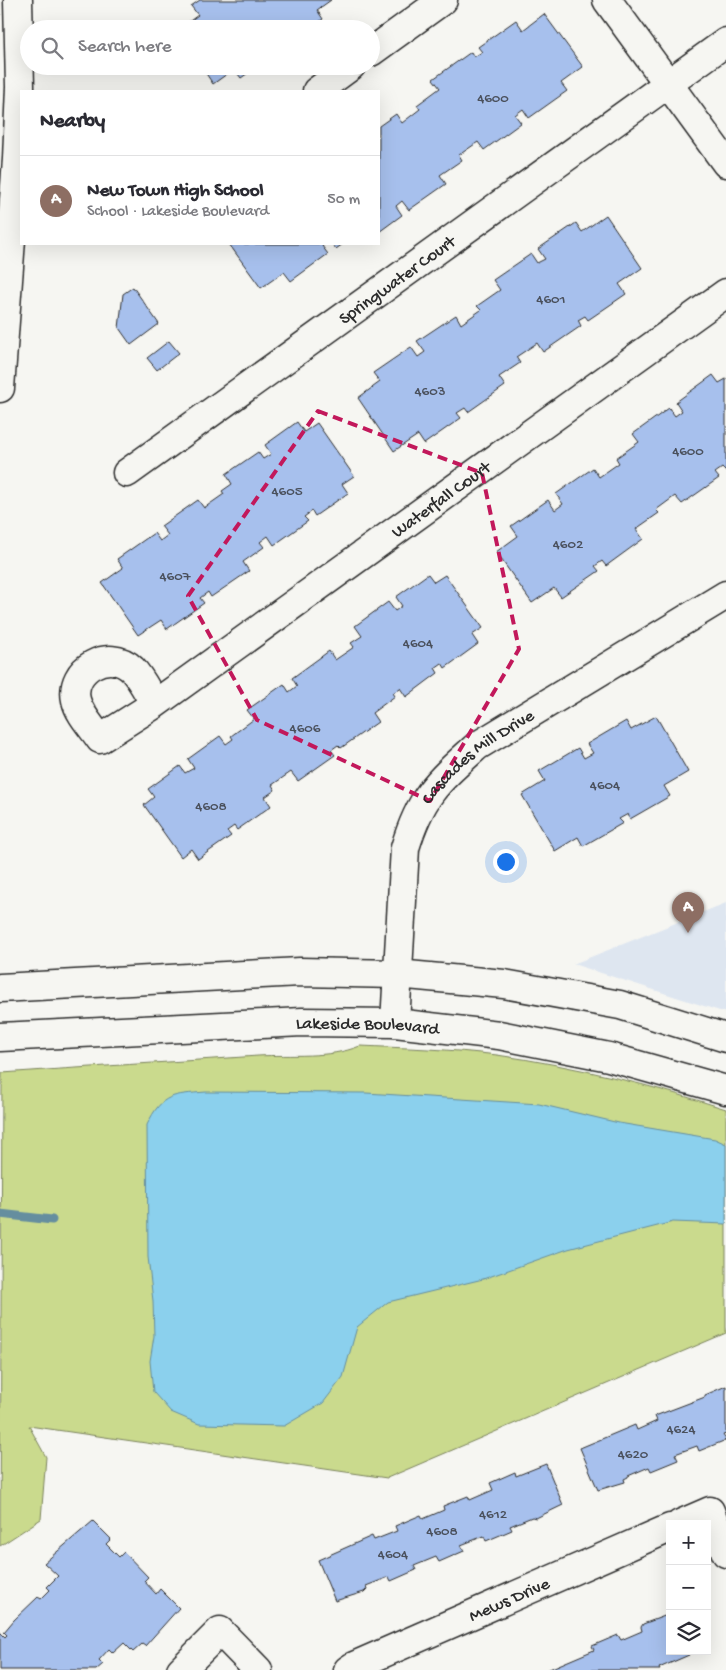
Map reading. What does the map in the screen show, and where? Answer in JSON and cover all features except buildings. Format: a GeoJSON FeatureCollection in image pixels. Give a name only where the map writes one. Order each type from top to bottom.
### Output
{"type":"FeatureCollection","features":[{"type":"Feature","properties":{"kind":"street"},"geometry":{"type":"LineString","coordinates":[[0,388],[8,160],[20,87],[18,0]]}},
{"type":"Feature","properties":{"kind":"street"},"geometry":{"type":"LineString","coordinates":[[380,46],[443,0]]}},
{"type":"Feature","properties":{"kind":"street"},"geometry":{"type":"LineString","coordinates":[[607,0],[726,163]]}},
{"type":"Feature","properties":{"kind":"street","name":"Springwater Court"},"geometry":{"type":"LineString","coordinates":[[127,473],[726,42]]}},
{"type":"Feature","properties":{"kind":"street"},"geometry":{"type":"LineString","coordinates":[[318,90],[339,75]]}},
{"type":"Feature","properties":{"kind":"street","name":"Waterfall Court"},"geometry":{"type":"LineString","coordinates":[[155,704],[726,293]]}},
{"type":"Feature","properties":{"kind":"street","name":"Cascades Mill Drive"},"geometry":{"type":"LineString","coordinates":[[395,1023],[405,848],[412,822],[424,799],[442,777],[477,746],[726,596]]}},
{"type":"Feature","properties":{"kind":"street"},"geometry":{"type":"LineString","coordinates":[[0,988],[300,972],[397,974],[504,984],[620,1005],[726,1038]]}},
{"type":"Feature","properties":{"kind":"street","name":"Lakeside Boulevard"},"geometry":{"type":"LineString","coordinates":[[0,1037],[302,1022],[395,1023],[499,1035],[609,1057],[726,1090]]}},
{"type":"Feature","properties":{"kind":"street"},"geometry":{"type":"LineString","coordinates":[[689,1520],[710,1511],[726,1553]]}},
{"type":"Feature","properties":{"kind":"street","name":"Mews Drive"},"geometry":{"type":"LineString","coordinates":[[348,1670],[362,1662],[666,1530]]}},
{"type":"Feature","properties":{"kind":"street"},"geometry":{"type":"LineString","coordinates":[[181,1670],[220,1631],[258,1670]]}},
{"type":"Feature","properties":{"kind":"highlighted area"},"geometry":{"type":"Polygon","coordinates":[[[318,411],[482,473],[519,649],[430,801],[257,720],[188,596],[318,411]]]}},
{"type":"Feature","properties":{"kind":"shaded area"},"geometry":{"type":"Polygon","coordinates":[[[726,903],[726,1013],[573,964],[726,903]]]}},
{"type":"Feature","properties":{"kind":"green space"},"geometry":{"type":"Polygon","coordinates":[[[360,1046],[463,1051],[526,1059],[613,1077],[726,1109],[726,1333],[387,1478],[29,1426],[46,1457],[41,1519],[0,1546],[2,1073],[258,1056],[309,1055],[335,1053],[360,1046]]]}},
{"type":"Feature","properties":{"kind":"water"},"geometry":{"type":"Polygon","coordinates":[[[206,1092],[366,1093],[539,1104],[619,1123],[715,1139],[726,1144],[726,1224],[673,1222],[568,1249],[483,1279],[388,1302],[357,1327],[343,1377],[323,1403],[284,1426],[199,1424],[171,1412],[153,1392],[150,1361],[154,1336],[153,1301],[148,1257],[147,1125],[152,1115],[164,1101],[177,1095],[206,1092]]]}},
{"type":"Feature","properties":{"kind":"waterway"},"geometry":{"type":"LineString","coordinates":[[0,1214],[52,1220]]}},
{"type":"Feature","properties":{"kind":"place","name":"New Town High School"},"geometry":{"type":"Point","coordinates":[688,933]}}]}
